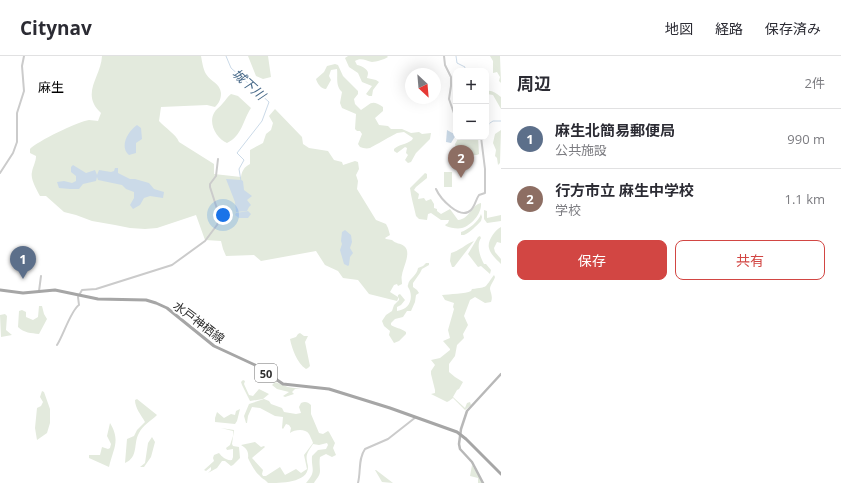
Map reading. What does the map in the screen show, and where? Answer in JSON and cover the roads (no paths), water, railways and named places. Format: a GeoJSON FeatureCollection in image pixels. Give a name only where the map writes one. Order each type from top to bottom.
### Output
{"type":"FeatureCollection","features":[{"type":"Feature","properties":{"kind":"main road","name":"水戸神栖線"},"geometry":{"type":"LineString","coordinates":[[0,290],[23,292],[58,290],[98,299],[146,300],[156,303],[166,308],[214,346],[255,365],[283,384],[328,389],[416,417],[460,434],[501,474]]}},
{"type":"Feature","properties":{"kind":"main road"},"geometry":{"type":"LineString","coordinates":[[483,483],[472,463],[460,449],[458,444],[463,420],[467,411],[501,374]]}},
{"type":"Feature","properties":{"kind":"street"},"geometry":{"type":"LineString","coordinates":[[0,173],[13,153],[17,142],[17,112],[24,91],[22,69],[24,56]]}},
{"type":"Feature","properties":{"kind":"street"},"geometry":{"type":"LineString","coordinates":[[444,56],[445,65],[451,77],[449,99],[453,110]]}},
{"type":"Feature","properties":{"kind":"street"},"geometry":{"type":"LineString","coordinates":[[436,189],[443,201],[458,211],[465,213],[471,210],[478,195],[485,192],[485,165],[481,140]]}},
{"type":"Feature","properties":{"kind":"street"},"geometry":{"type":"LineString","coordinates":[[57,346],[74,309],[79,305],[77,300],[83,289],[96,289],[172,264],[207,239],[220,218],[210,187],[210,184],[216,176],[218,159]]}},
{"type":"Feature","properties":{"kind":"street"},"geometry":{"type":"LineString","coordinates":[[39,291],[41,276]]}},
{"type":"Feature","properties":{"kind":"street"},"geometry":{"type":"LineString","coordinates":[[358,483],[360,475],[360,460],[365,449],[388,439],[416,417]]}},
{"type":"Feature","properties":{"kind":"water"},"geometry":{"type":"Polygon","coordinates":[[[137,125],[141,128],[142,139],[136,143],[136,153],[129,155],[125,148],[126,139],[137,125]]]}},
{"type":"Feature","properties":{"kind":"water"},"geometry":{"type":"Polygon","coordinates":[[[447,130],[453,133],[453,140],[451,143],[446,142],[447,130]]]}},
{"type":"Feature","properties":{"kind":"water"},"geometry":{"type":"Polygon","coordinates":[[[73,165],[86,173],[95,170],[97,175],[99,170],[111,172],[114,171],[115,168],[118,168],[118,173],[130,179],[149,183],[154,189],[164,192],[163,198],[150,196],[144,198],[140,205],[133,209],[130,205],[134,198],[134,192],[126,189],[122,185],[98,180],[97,177],[96,181],[83,184],[79,189],[59,188],[57,182],[64,181],[72,183],[76,181],[76,176],[71,172],[71,167],[73,165]]]}},
{"type":"Feature","properties":{"kind":"water"},"geometry":{"type":"Polygon","coordinates":[[[226,179],[243,181],[244,190],[252,196],[247,200],[251,205],[247,211],[236,212],[235,202],[226,179]]]}},
{"type":"Feature","properties":{"kind":"water"},"geometry":{"type":"Polygon","coordinates":[[[248,211],[251,214],[248,218],[239,218],[235,215],[236,213],[248,211]]]}},
{"type":"Feature","properties":{"kind":"water"},"geometry":{"type":"Polygon","coordinates":[[[345,230],[351,235],[352,242],[350,248],[353,253],[350,257],[348,266],[344,264],[340,250],[342,244],[342,232],[345,230]]]}},
{"type":"Feature","properties":{"kind":"waterway","name":"城下川"},"geometry":{"type":"LineString","coordinates":[[226,56],[231,68],[269,102],[262,121],[237,153],[244,160],[239,169],[241,181]]}},
{"type":"Feature","properties":{"kind":"waterway"},"geometry":{"type":"LineString","coordinates":[[456,56],[457,63],[465,68]]}},
{"type":"Feature","properties":{"kind":"waterway"},"geometry":{"type":"LineString","coordinates":[[490,123],[493,121],[501,121]]}},
{"type":"Feature","properties":{"kind":"place","name":"行方市立 麻生中学校"},"geometry":{"type":"Point","coordinates":[461,178]}},
{"type":"Feature","properties":{"kind":"place","name":"麻生北簡易郵便局"},"geometry":{"type":"Point","coordinates":[23,279]}},
{"type":"Feature","properties":{"kind":"district","name":"麻生"},"geometry":{"type":"Point","coordinates":[51,87]}}]}
